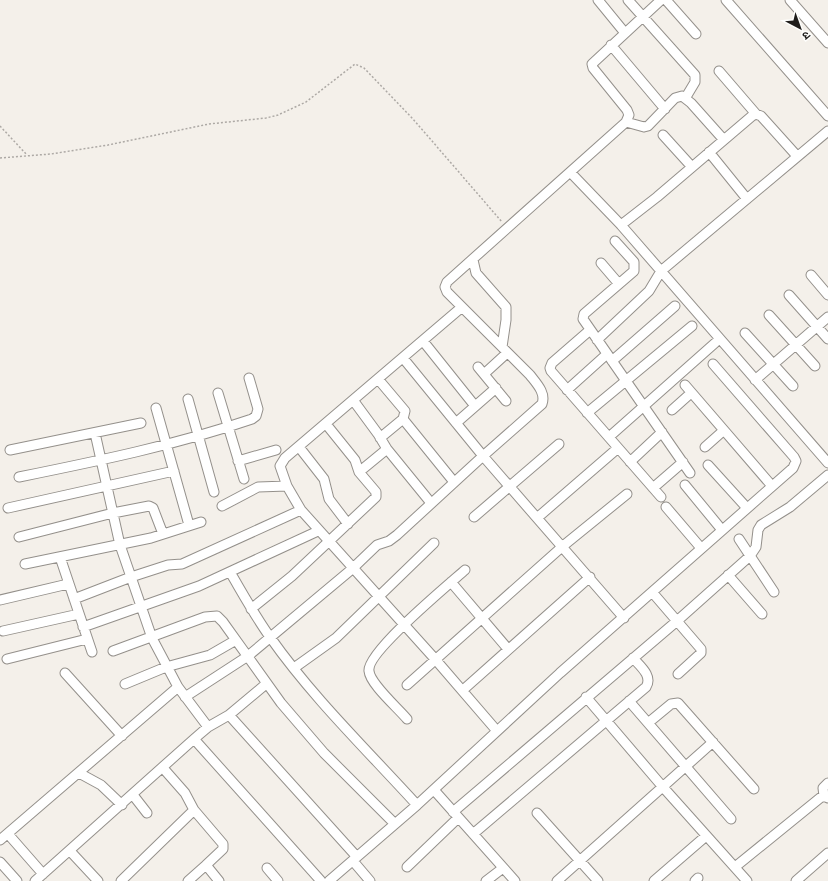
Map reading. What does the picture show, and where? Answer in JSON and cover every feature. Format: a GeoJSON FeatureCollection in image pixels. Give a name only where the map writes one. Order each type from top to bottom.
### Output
{"type":"FeatureCollection","features":[{"type":"Feature","properties":{"kind":"street"},"geometry":{"type":"LineString","coordinates":[[598,0],[625,33]]}},
{"type":"Feature","properties":{"kind":"street"},"geometry":{"type":"LineString","coordinates":[[628,0],[695,75],[695,82],[686,97]]}},
{"type":"Feature","properties":{"kind":"street"},"geometry":{"type":"LineString","coordinates":[[185,697],[248,656],[271,638],[352,569],[377,545],[393,538],[483,456],[539,409],[544,400],[541,390],[505,350],[447,292],[445,287],[447,282],[514,225],[626,122],[629,115],[627,110],[592,68],[594,61],[661,0]]}},
{"type":"Feature","properties":{"kind":"street"},"geometry":{"type":"LineString","coordinates":[[666,0],[696,34]]}},
{"type":"Feature","properties":{"kind":"street"},"geometry":{"type":"LineString","coordinates":[[726,0],[828,116]]}},
{"type":"Feature","properties":{"kind":"street"},"geometry":{"type":"LineString","coordinates":[[790,0],[828,43]]}},
{"type":"Feature","properties":{"kind":"street"},"geometry":{"type":"LineString","coordinates":[[612,46],[665,109]]}},
{"type":"Feature","properties":{"kind":"street"},"geometry":{"type":"LineString","coordinates":[[719,71],[756,114],[761,116],[797,156]]}},
{"type":"Feature","properties":{"kind":"street"},"geometry":{"type":"LineString","coordinates":[[626,122],[644,127],[648,126],[675,98],[682,96],[686,97],[724,140]]}},
{"type":"Feature","properties":{"kind":"street"},"geometry":{"type":"LineString","coordinates":[[622,225],[756,114]]}},
{"type":"Feature","properties":{"kind":"street"},"geometry":{"type":"LineString","coordinates":[[597,340],[649,291],[661,271],[828,131]]}},
{"type":"Feature","properties":{"kind":"street"},"geometry":{"type":"LineString","coordinates":[[663,135],[692,166]]}},
{"type":"Feature","properties":{"kind":"street"},"geometry":{"type":"LineString","coordinates":[[709,152],[747,199]]}},
{"type":"Feature","properties":{"kind":"street"},"geometry":{"type":"LineString","coordinates":[[571,173],[622,225],[828,463]]}},
{"type":"Feature","properties":{"kind":"street"},"geometry":{"type":"LineString","coordinates":[[615,241],[635,265],[634,271],[584,314],[583,319],[690,472]]}},
{"type":"Feature","properties":{"kind":"street"},"geometry":{"type":"LineString","coordinates":[[473,260],[476,273],[506,307],[505,350],[481,371],[506,401]]}},
{"type":"Feature","properties":{"kind":"street"},"geometry":{"type":"LineString","coordinates":[[601,263],[619,284]]}},
{"type":"Feature","properties":{"kind":"street"},"geometry":{"type":"LineString","coordinates":[[811,275],[828,295]]}},
{"type":"Feature","properties":{"kind":"street"},"geometry":{"type":"LineString","coordinates":[[789,295],[828,339]]}},
{"type":"Feature","properties":{"kind":"street"},"geometry":{"type":"LineString","coordinates":[[567,390],[675,306]]}},
{"type":"Feature","properties":{"kind":"street"},"geometry":{"type":"LineString","coordinates":[[462,307],[285,458],[280,466],[287,486],[300,510],[463,690],[497,731]]}},
{"type":"Feature","properties":{"kind":"street"},"geometry":{"type":"LineString","coordinates":[[769,315],[815,366]]}},
{"type":"Feature","properties":{"kind":"street"},"geometry":{"type":"LineString","coordinates":[[755,380],[828,317]]}},
{"type":"Feature","properties":{"kind":"street"},"geometry":{"type":"LineString","coordinates":[[587,413],[692,326]]}},
{"type":"Feature","properties":{"kind":"street"},"geometry":{"type":"LineString","coordinates":[[590,330],[550,365],[551,371],[661,497]]}},
{"type":"Feature","properties":{"kind":"street"},"geometry":{"type":"LineString","coordinates":[[745,333],[793,386]]}},
{"type":"Feature","properties":{"kind":"street"},"geometry":{"type":"LineString","coordinates":[[423,341],[475,406]]}},
{"type":"Feature","properties":{"kind":"street"},"geometry":{"type":"LineString","coordinates":[[609,437],[715,342]]}},
{"type":"Feature","properties":{"kind":"street"},"geometry":{"type":"LineString","coordinates":[[403,358],[483,456],[590,577],[624,618]]}},
{"type":"Feature","properties":{"kind":"street"},"geometry":{"type":"LineString","coordinates":[[329,881],[434,790],[497,731],[701,548],[793,468],[796,461],[794,457],[713,364]]}},
{"type":"Feature","properties":{"kind":"street"},"geometry":{"type":"LineString","coordinates":[[19,477],[167,445],[198,437],[252,419],[258,413],[249,378]]}},
{"type":"Feature","properties":{"kind":"street"},"geometry":{"type":"LineString","coordinates":[[378,379],[406,411],[403,419],[380,438]]}},
{"type":"Feature","properties":{"kind":"street"},"geometry":{"type":"LineString","coordinates":[[685,385],[772,486]]}},
{"type":"Feature","properties":{"kind":"street"},"geometry":{"type":"LineString","coordinates":[[456,423],[496,388]]}},
{"type":"Feature","properties":{"kind":"street"},"geometry":{"type":"LineString","coordinates":[[218,393],[227,427],[244,479]]}},
{"type":"Feature","properties":{"kind":"street"},"geometry":{"type":"LineString","coordinates":[[672,410],[691,393]]}},
{"type":"Feature","properties":{"kind":"street"},"geometry":{"type":"LineString","coordinates":[[188,399],[214,492]]}},
{"type":"Feature","properties":{"kind":"street"},"geometry":{"type":"LineString","coordinates":[[353,400],[387,449],[431,503]]}},
{"type":"Feature","properties":{"kind":"street"},"geometry":{"type":"LineString","coordinates":[[156,408],[189,526]]}},
{"type":"Feature","properties":{"kind":"street"},"geometry":{"type":"LineString","coordinates":[[403,419],[454,482]]}},
{"type":"Feature","properties":{"kind":"street"},"geometry":{"type":"LineString","coordinates":[[10,450],[141,423]]}},
{"type":"Feature","properties":{"kind":"street"},"geometry":{"type":"LineString","coordinates":[[251,609],[292,576],[348,524],[376,495],[359,472],[355,460],[326,424]]}},
{"type":"Feature","properties":{"kind":"street"},"geometry":{"type":"LineString","coordinates":[[705,447],[723,430]]}},
{"type":"Feature","properties":{"kind":"street"},"geometry":{"type":"LineString","coordinates":[[630,462],[662,432]]}},
{"type":"Feature","properties":{"kind":"street"},"geometry":{"type":"LineString","coordinates":[[95,433],[120,545],[152,638],[166,667],[178,687],[208,728]]}},
{"type":"Feature","properties":{"kind":"street"},"geometry":{"type":"LineString","coordinates":[[474,517],[559,444]]}},
{"type":"Feature","properties":{"kind":"street"},"geometry":{"type":"LineString","coordinates":[[298,447],[324,479],[330,499],[348,524]]}},
{"type":"Feature","properties":{"kind":"street"},"geometry":{"type":"LineString","coordinates":[[537,518],[618,448]]}},
{"type":"Feature","properties":{"kind":"street"},"geometry":{"type":"LineString","coordinates":[[359,472],[387,449]]}},
{"type":"Feature","properties":{"kind":"street"},"geometry":{"type":"LineString","coordinates":[[238,461],[276,450]]}},
{"type":"Feature","properties":{"kind":"street"},"geometry":{"type":"LineString","coordinates":[[653,488],[683,462]]}},
{"type":"Feature","properties":{"kind":"street"},"geometry":{"type":"LineString","coordinates":[[708,465],[747,508]]}},
{"type":"Feature","properties":{"kind":"street"},"geometry":{"type":"LineString","coordinates":[[8,508],[174,471]]}},
{"type":"Feature","properties":{"kind":"street"},"geometry":{"type":"LineString","coordinates":[[407,867],[456,815],[586,697],[677,621],[750,556],[756,547],[758,530],[761,524],[790,507],[828,475]]}},
{"type":"Feature","properties":{"kind":"street"},"geometry":{"type":"LineString","coordinates":[[685,485],[722,530]]}},
{"type":"Feature","properties":{"kind":"street"},"geometry":{"type":"LineString","coordinates":[[222,506],[258,487],[287,486]]}},
{"type":"Feature","properties":{"kind":"street"},"geometry":{"type":"LineString","coordinates":[[407,685],[563,546],[627,494]]}},
{"type":"Feature","properties":{"kind":"street"},"geometry":{"type":"LineString","coordinates":[[19,537],[113,513],[151,507],[163,534]]}},
{"type":"Feature","properties":{"kind":"street"},"geometry":{"type":"LineString","coordinates":[[666,507],[701,548]]}},
{"type":"Feature","properties":{"kind":"street"},"geometry":{"type":"LineString","coordinates":[[74,599],[131,577],[168,565],[182,564],[300,510]]}},
{"type":"Feature","properties":{"kind":"street"},"geometry":{"type":"LineString","coordinates":[[25,564],[120,545],[201,522]]}},
{"type":"Feature","properties":{"kind":"street"},"geometry":{"type":"LineString","coordinates":[[83,627],[142,607],[230,572],[318,531]]}},
{"type":"Feature","properties":{"kind":"street"},"geometry":{"type":"LineString","coordinates":[[739,539],[774,592]]}},
{"type":"Feature","properties":{"kind":"street"},"geometry":{"type":"LineString","coordinates":[[294,668],[336,638],[434,543]]}},
{"type":"Feature","properties":{"kind":"street"},"geometry":{"type":"LineString","coordinates":[[60,557],[92,652]]}},
{"type":"Feature","properties":{"kind":"street"},"geometry":{"type":"LineString","coordinates":[[407,719],[373,680],[368,670],[374,658],[404,625],[464,570]]}},
{"type":"Feature","properties":{"kind":"street"},"geometry":{"type":"LineString","coordinates":[[230,572],[251,609],[294,668],[324,704],[417,805]]}},
{"type":"Feature","properties":{"kind":"street"},"geometry":{"type":"LineString","coordinates":[[728,575],[762,614]]}},
{"type":"Feature","properties":{"kind":"street"},"geometry":{"type":"LineString","coordinates":[[463,690],[590,577]]}},
{"type":"Feature","properties":{"kind":"street"},"geometry":{"type":"LineString","coordinates":[[451,582],[508,649]]}},
{"type":"Feature","properties":{"kind":"street"},"geometry":{"type":"LineString","coordinates":[[0,600],[68,584]]}},
{"type":"Feature","properties":{"kind":"street"},"geometry":{"type":"LineString","coordinates":[[652,592],[702,651],[678,674]]}},
{"type":"Feature","properties":{"kind":"street"},"geometry":{"type":"LineString","coordinates":[[3,631],[79,614]]}},
{"type":"Feature","properties":{"kind":"street"},"geometry":{"type":"LineString","coordinates":[[113,651],[214,615],[223,622],[266,684],[324,753],[395,824]]}},
{"type":"Feature","properties":{"kind":"street"},"geometry":{"type":"LineString","coordinates":[[7,659],[87,639]]}},
{"type":"Feature","properties":{"kind":"street"},"geometry":{"type":"LineString","coordinates":[[125,684],[166,667],[210,655],[236,640]]}},
{"type":"Feature","properties":{"kind":"street"},"geometry":{"type":"LineString","coordinates":[[473,834],[646,687],[649,679],[633,658]]}},
{"type":"Feature","properties":{"kind":"street"},"geometry":{"type":"LineString","coordinates":[[65,673],[122,736]]}},
{"type":"Feature","properties":{"kind":"street"},"geometry":{"type":"LineString","coordinates":[[35,881],[122,805],[194,738],[230,715],[266,684]]}},
{"type":"Feature","properties":{"kind":"street"},"geometry":{"type":"LineString","coordinates":[[0,840],[178,687]]}},
{"type":"Feature","properties":{"kind":"street"},"geometry":{"type":"LineString","coordinates":[[586,697],[662,786],[747,881]]}},
{"type":"Feature","properties":{"kind":"street"},"geometry":{"type":"LineString","coordinates":[[629,701],[731,819]]}},
{"type":"Feature","properties":{"kind":"street"},"geometry":{"type":"LineString","coordinates":[[648,723],[671,704],[676,702],[680,704],[754,789]]}},
{"type":"Feature","properties":{"kind":"street"},"geometry":{"type":"LineString","coordinates":[[230,715],[355,859],[370,881]]}},
{"type":"Feature","properties":{"kind":"street"},"geometry":{"type":"LineString","coordinates":[[194,738],[320,881]]}},
{"type":"Feature","properties":{"kind":"street"},"geometry":{"type":"LineString","coordinates":[[557,881],[713,742]]}},
{"type":"Feature","properties":{"kind":"street"},"geometry":{"type":"LineString","coordinates":[[163,768],[185,794],[194,810],[224,844],[222,849],[188,881]]}},
{"type":"Feature","properties":{"kind":"street"},"geometry":{"type":"LineString","coordinates":[[79,773],[101,785],[122,805]]}},
{"type":"Feature","properties":{"kind":"street"},"geometry":{"type":"LineString","coordinates":[[735,867],[826,797],[823,788],[828,783]]}},
{"type":"Feature","properties":{"kind":"street"},"geometry":{"type":"LineString","coordinates":[[434,790],[515,881]]}},
{"type":"Feature","properties":{"kind":"street"},"geometry":{"type":"LineString","coordinates":[[132,795],[147,813]]}},
{"type":"Feature","properties":{"kind":"street"},"geometry":{"type":"LineString","coordinates":[[120,881],[194,810]]}},
{"type":"Feature","properties":{"kind":"street"},"geometry":{"type":"LineString","coordinates":[[538,813],[598,881]]}},
{"type":"Feature","properties":{"kind":"street"},"geometry":{"type":"LineString","coordinates":[[8,834],[43,874]]}},
{"type":"Feature","properties":{"kind":"street"},"geometry":{"type":"LineString","coordinates":[[654,881],[706,836]]}},
{"type":"Feature","properties":{"kind":"street"},"geometry":{"type":"LineString","coordinates":[[70,851],[98,881]]}},
{"type":"Feature","properties":{"kind":"street"},"geometry":{"type":"LineString","coordinates":[[796,881],[828,853]]}},
{"type":"Feature","properties":{"kind":"street"},"geometry":{"type":"LineString","coordinates":[[0,862],[17,881]]}},
{"type":"Feature","properties":{"kind":"street"},"geometry":{"type":"LineString","coordinates":[[206,865],[220,881]]}},
{"type":"Feature","properties":{"kind":"street"},"geometry":{"type":"LineString","coordinates":[[267,868],[278,881]]}},
{"type":"Feature","properties":{"kind":"street"},"geometry":{"type":"LineString","coordinates":[[486,881],[503,868]]}},
{"type":"Feature","properties":{"kind":"path"},"geometry":{"type":"LineString","coordinates":[[0,158],[28,156],[108,145],[209,124],[266,118],[306,102],[355,64],[364,68],[414,120],[500,221],[514,225]]}},
{"type":"Feature","properties":{"kind":"path"},"geometry":{"type":"LineString","coordinates":[[0,126],[28,156]]}}]}
